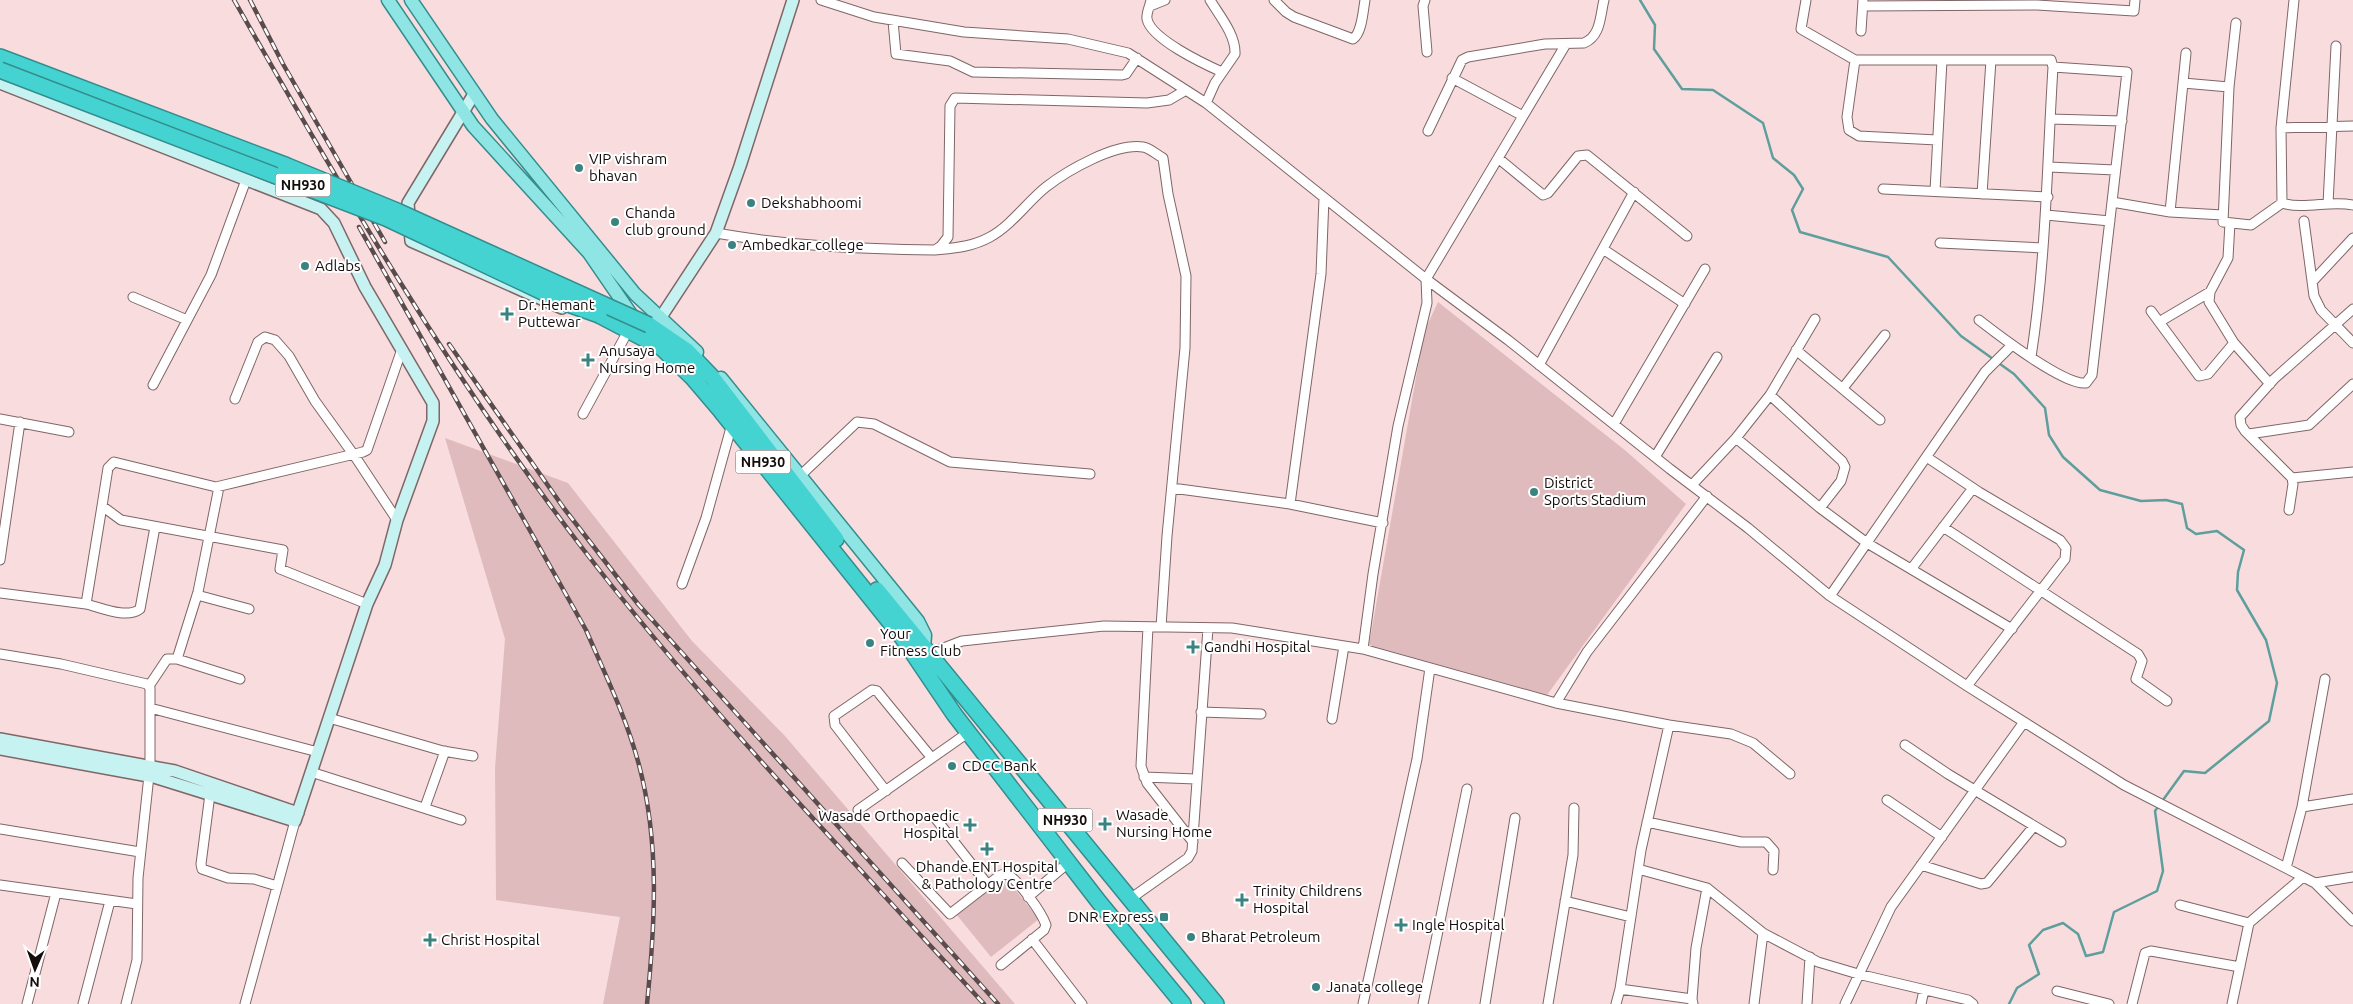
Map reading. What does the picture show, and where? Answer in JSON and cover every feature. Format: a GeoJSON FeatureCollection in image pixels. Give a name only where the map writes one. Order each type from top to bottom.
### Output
{"type":"FeatureCollection","features":[{"type":"Feature","properties":{"kind":"highway","name":"NH930"},"geometry":{"type":"LineString","coordinates":[[0,57],[303,172],[397,211],[649,325],[687,351],[712,377],[926,651],[1216,1004]]}},
{"type":"Feature","properties":{"kind":"highway","name":"NH930"},"geometry":{"type":"LineString","coordinates":[[0,70],[386,218],[568,304],[599,315],[662,348],[692,377],[732,424],[902,637],[968,732],[1068,863],[1183,1004]]}},
{"type":"Feature","properties":{"kind":"main road"},"geometry":{"type":"LineString","coordinates":[[388,0],[473,126],[589,253],[605,273],[648,341]]}},
{"type":"Feature","properties":{"kind":"main road"},"geometry":{"type":"LineString","coordinates":[[411,0],[474,94],[635,294],[702,357],[742,402],[918,621],[925,635],[926,651]]}},
{"type":"Feature","properties":{"kind":"main road"},"geometry":{"type":"LineString","coordinates":[[431,64],[447,54]]}},
{"type":"Feature","properties":{"kind":"street"},"geometry":{"type":"LineString","coordinates":[[661,317],[716,233],[740,166],[793,0]]}},
{"type":"Feature","properties":{"kind":"street"},"geometry":{"type":"LineString","coordinates":[[821,0],[874,17],[964,32],[1068,39],[1128,53],[1137,58],[1206,103],[1426,279],[1748,528],[1830,596],[1967,686],[2145,795],[2315,883],[2353,921]]}},
{"type":"Feature","properties":{"kind":"street"},"geometry":{"type":"LineString","coordinates":[[1165,0],[1151,3],[1147,15],[1149,23],[1168,42],[1189,56],[1222,72]]}},
{"type":"Feature","properties":{"kind":"street"},"geometry":{"type":"LineString","coordinates":[[1206,103],[1234,54],[1235,48],[1230,34],[1210,0]]}},
{"type":"Feature","properties":{"kind":"street"},"geometry":{"type":"LineString","coordinates":[[1274,0],[1294,17],[1353,39],[1359,30],[1365,0]]}},
{"type":"Feature","properties":{"kind":"street"},"geometry":{"type":"LineString","coordinates":[[1425,0],[1423,6],[1426,52]]}},
{"type":"Feature","properties":{"kind":"street"},"geometry":{"type":"LineString","coordinates":[[1428,131],[1462,60],[1468,57],[1545,44],[1584,43],[1595,36],[1604,0]]}},
{"type":"Feature","properties":{"kind":"street"},"geometry":{"type":"LineString","coordinates":[[1806,0],[1801,29],[1856,60],[2051,60],[2053,67],[2048,196],[2039,302],[2030,357]]}},
{"type":"Feature","properties":{"kind":"street"},"geometry":{"type":"LineString","coordinates":[[1862,31],[1863,3],[2008,3],[2134,11],[2135,0]]}},
{"type":"Feature","properties":{"kind":"street"},"geometry":{"type":"LineString","coordinates":[[2282,203],[2281,128],[2294,0]]}},
{"type":"Feature","properties":{"kind":"street"},"geometry":{"type":"LineString","coordinates":[[893,20],[896,54],[950,61],[973,72],[1122,76],[1126,74],[1137,58]]}},
{"type":"Feature","properties":{"kind":"street"},"geometry":{"type":"LineString","coordinates":[[2236,23],[2229,87],[2223,222],[2251,225],[2282,203],[2296,206],[2328,204],[2353,206]]}},
{"type":"Feature","properties":{"kind":"street"},"geometry":{"type":"LineString","coordinates":[[1363,649],[1373,574],[1398,426],[1427,303],[1426,279],[1566,44]]}},
{"type":"Feature","properties":{"kind":"street"},"geometry":{"type":"LineString","coordinates":[[2328,204],[2334,126],[2336,46]]}},
{"type":"Feature","properties":{"kind":"street"},"geometry":{"type":"LineString","coordinates":[[2170,212],[2186,53]]}},
{"type":"Feature","properties":{"kind":"street"},"geometry":{"type":"LineString","coordinates":[[1856,60],[1846,117],[1849,130],[1859,136],[1937,140]]}},
{"type":"Feature","properties":{"kind":"street"},"geometry":{"type":"LineString","coordinates":[[1935,192],[1942,60]]}},
{"type":"Feature","properties":{"kind":"street"},"geometry":{"type":"LineString","coordinates":[[1982,194],[1991,60]]}},
{"type":"Feature","properties":{"kind":"street"},"geometry":{"type":"LineString","coordinates":[[1979,320],[2011,346],[2072,380],[2082,384],[2090,380],[2127,72],[2053,67]]}},
{"type":"Feature","properties":{"kind":"street"},"geometry":{"type":"LineString","coordinates":[[1452,78],[1523,116]]}},
{"type":"Feature","properties":{"kind":"street"},"geometry":{"type":"LineString","coordinates":[[0,83],[310,204],[327,213],[334,223],[365,287],[433,403],[435,411],[433,420],[397,520],[385,564],[367,604],[297,817],[244,1004]]}},
{"type":"Feature","properties":{"kind":"street"},"geometry":{"type":"LineString","coordinates":[[2184,83],[2229,87]]}},
{"type":"Feature","properties":{"kind":"street"},"geometry":{"type":"LineString","coordinates":[[935,250],[948,237],[950,106],[955,98],[1147,102],[1169,100],[1186,90]]}},
{"type":"Feature","properties":{"kind":"street"},"geometry":{"type":"LineString","coordinates":[[474,94],[408,203],[411,241],[534,297],[564,309],[622,327],[583,414]]}},
{"type":"Feature","properties":{"kind":"street"},"geometry":{"type":"LineString","coordinates":[[2050,119],[2122,121]]}},
{"type":"Feature","properties":{"kind":"street"},"geometry":{"type":"LineString","coordinates":[[2281,128],[2353,126]]}},
{"type":"Feature","properties":{"kind":"street"},"geometry":{"type":"LineString","coordinates":[[716,233],[752,240],[837,248],[935,250],[964,248],[990,237],[1019,214],[1046,187],[1089,160],[1126,148],[1145,147],[1163,158],[1168,194],[1186,276],[1185,348],[1161,627]]}},
{"type":"Feature","properties":{"kind":"street"},"geometry":{"type":"LineString","coordinates":[[1498,158],[1540,195],[1548,193],[1578,156],[1583,154],[1590,156],[1687,236]]}},
{"type":"Feature","properties":{"kind":"street"},"geometry":{"type":"LineString","coordinates":[[2049,167],[2115,170]]}},
{"type":"Feature","properties":{"kind":"street"},"geometry":{"type":"LineString","coordinates":[[153,385],[211,275],[246,180]]}},
{"type":"Feature","properties":{"kind":"street"},"geometry":{"type":"LineString","coordinates":[[1884,189],[2048,196]]}},
{"type":"Feature","properties":{"kind":"street"},"geometry":{"type":"LineString","coordinates":[[1539,365],[1634,192]]}},
{"type":"Feature","properties":{"kind":"street"},"geometry":{"type":"LineString","coordinates":[[1290,504],[1321,274],[1324,198]]}},
{"type":"Feature","properties":{"kind":"street"},"geometry":{"type":"LineString","coordinates":[[2112,202],[2170,212],[2223,215]]}},
{"type":"Feature","properties":{"kind":"street"},"geometry":{"type":"LineString","coordinates":[[2046,215],[2110,221]]}},
{"type":"Feature","properties":{"kind":"street"},"geometry":{"type":"LineString","coordinates":[[2304,221],[2312,282],[2317,303],[2353,343]]}},
{"type":"Feature","properties":{"kind":"street"},"geometry":{"type":"LineString","coordinates":[[2159,322],[2210,292],[2228,258],[2230,223]]}},
{"type":"Feature","properties":{"kind":"street"},"geometry":{"type":"LineString","coordinates":[[2312,282],[2353,238]]}},
{"type":"Feature","properties":{"kind":"street"},"geometry":{"type":"LineString","coordinates":[[1940,244],[2043,248]]}},
{"type":"Feature","properties":{"kind":"street"},"geometry":{"type":"LineString","coordinates":[[1603,248],[1685,304]]}},
{"type":"Feature","properties":{"kind":"street"},"geometry":{"type":"LineString","coordinates":[[1614,424],[1705,269]]}},
{"type":"Feature","properties":{"kind":"street"},"geometry":{"type":"LineString","coordinates":[[2210,292],[2212,308],[2234,342],[2270,384]]}},
{"type":"Feature","properties":{"kind":"street"},"geometry":{"type":"LineString","coordinates":[[133,297],[187,320]]}},
{"type":"Feature","properties":{"kind":"street"},"geometry":{"type":"LineString","coordinates":[[2289,510],[2292,478],[2241,425],[2240,417],[2270,384],[2353,309]]}},
{"type":"Feature","properties":{"kind":"street"},"geometry":{"type":"LineString","coordinates":[[2151,311],[2197,374],[2202,377],[2208,374],[2234,342]]}},
{"type":"Feature","properties":{"kind":"street"},"geometry":{"type":"LineString","coordinates":[[1692,485],[1736,438],[1770,395],[1815,320]]}},
{"type":"Feature","properties":{"kind":"street"},"geometry":{"type":"LineString","coordinates":[[1842,388],[1885,335]]}},
{"type":"Feature","properties":{"kind":"street"},"geometry":{"type":"LineString","coordinates":[[235,399],[258,342],[265,337],[275,340],[289,356],[315,402],[353,454],[397,520]]}},
{"type":"Feature","properties":{"kind":"street"},"geometry":{"type":"LineString","coordinates":[[1830,596],[1928,458],[1986,372],[1998,357],[2011,346]]}},
{"type":"Feature","properties":{"kind":"street"},"geometry":{"type":"LineString","coordinates":[[86,604],[108,468],[114,462],[219,487],[366,450],[402,349]]}},
{"type":"Feature","properties":{"kind":"street"},"geometry":{"type":"LineString","coordinates":[[1796,350],[1880,420]]}},
{"type":"Feature","properties":{"kind":"street"},"geometry":{"type":"LineString","coordinates":[[1655,457],[1717,357]]}},
{"type":"Feature","properties":{"kind":"street"},"geometry":{"type":"LineString","coordinates":[[2249,434],[2309,425],[2353,384]]}},
{"type":"Feature","properties":{"kind":"street"},"geometry":{"type":"LineString","coordinates":[[1770,395],[1842,461],[1845,467],[1842,481],[1820,508]]}},
{"type":"Feature","properties":{"kind":"street"},"geometry":{"type":"LineString","coordinates":[[0,419],[69,432]]}},
{"type":"Feature","properties":{"kind":"street"},"geometry":{"type":"LineString","coordinates":[[0,560],[4,506],[20,422]]}},
{"type":"Feature","properties":{"kind":"street"},"geometry":{"type":"LineString","coordinates":[[801,475],[857,422],[874,424],[950,462],[1090,474]]}},
{"type":"Feature","properties":{"kind":"street"},"geometry":{"type":"LineString","coordinates":[[682,584],[706,518],[732,424]]}},
{"type":"Feature","properties":{"kind":"street"},"geometry":{"type":"LineString","coordinates":[[1736,438],[1820,508],[1867,543],[2012,629]]}},
{"type":"Feature","properties":{"kind":"street"},"geometry":{"type":"LineString","coordinates":[[1928,458],[2065,545],[2065,559],[1967,686]]}},
{"type":"Feature","properties":{"kind":"street"},"geometry":{"type":"LineString","coordinates":[[2292,478],[2353,472]]}},
{"type":"Feature","properties":{"kind":"street"},"geometry":{"type":"LineString","coordinates":[[176,659],[197,595],[219,487]]}},
{"type":"Feature","properties":{"kind":"street"},"geometry":{"type":"LineString","coordinates":[[1172,488],[1290,504],[1383,523]]}},
{"type":"Feature","properties":{"kind":"street"},"geometry":{"type":"LineString","coordinates":[[1912,568],[1973,488]]}},
{"type":"Feature","properties":{"kind":"street"},"geometry":{"type":"LineString","coordinates":[[1556,703],[1587,652],[1706,496]]}},
{"type":"Feature","properties":{"kind":"street"},"geometry":{"type":"LineString","coordinates":[[102,506],[121,520],[283,550],[280,569],[367,604]]}},
{"type":"Feature","properties":{"kind":"street"},"geometry":{"type":"LineString","coordinates":[[0,593],[86,604],[134,614],[140,609],[155,527]]}},
{"type":"Feature","properties":{"kind":"street"},"geometry":{"type":"LineString","coordinates":[[1943,527],[2138,654],[2142,661],[2136,679],[2167,701]]}},
{"type":"Feature","properties":{"kind":"street"},"geometry":{"type":"LineString","coordinates":[[197,595],[250,609]]}},
{"type":"Feature","properties":{"kind":"street"},"geometry":{"type":"LineString","coordinates":[[926,651],[962,641],[1104,626],[1232,628],[1363,649],[1556,703],[1668,725],[1732,734],[1744,738],[1790,774]]}},
{"type":"Feature","properties":{"kind":"street"},"geometry":{"type":"LineString","coordinates":[[1148,626],[1141,760],[1144,777],[1193,842]]}},
{"type":"Feature","properties":{"kind":"street"},"geometry":{"type":"LineString","coordinates":[[1130,899],[1188,858],[1193,842],[1208,628]]}},
{"type":"Feature","properties":{"kind":"street"},"geometry":{"type":"LineString","coordinates":[[1332,719],[1344,646]]}},
{"type":"Feature","properties":{"kind":"street"},"geometry":{"type":"LineString","coordinates":[[0,654],[61,664],[149,686]]}},
{"type":"Feature","properties":{"kind":"street"},"geometry":{"type":"LineString","coordinates":[[126,1004],[137,960],[137,904],[140,852],[149,771],[149,686],[164,660],[176,659],[240,678]]}},
{"type":"Feature","properties":{"kind":"street"},"geometry":{"type":"LineString","coordinates":[[1363,1004],[1417,759],[1430,668]]}},
{"type":"Feature","properties":{"kind":"street"},"geometry":{"type":"LineString","coordinates":[[2286,868],[2302,807],[2325,679]]}},
{"type":"Feature","properties":{"kind":"street"},"geometry":{"type":"LineString","coordinates":[[886,791],[835,725],[834,716],[872,690],[877,691],[931,757]]}},
{"type":"Feature","properties":{"kind":"street"},"geometry":{"type":"LineString","coordinates":[[150,708],[318,752]]}},
{"type":"Feature","properties":{"kind":"street"},"geometry":{"type":"LineString","coordinates":[[1201,712],[1261,714]]}},
{"type":"Feature","properties":{"kind":"street"},"geometry":{"type":"LineString","coordinates":[[329,718],[445,751],[473,756]]}},
{"type":"Feature","properties":{"kind":"street"},"geometry":{"type":"LineString","coordinates":[[1845,1004],[1891,908],[2024,722]]}},
{"type":"Feature","properties":{"kind":"street"},"geometry":{"type":"LineString","coordinates":[[1616,1004],[1620,989],[1638,869],[1668,725]]}},
{"type":"Feature","properties":{"kind":"street"},"geometry":{"type":"LineString","coordinates":[[858,810],[968,732]]}},
{"type":"Feature","properties":{"kind":"street"},"geometry":{"type":"LineString","coordinates":[[0,739],[48,753]]}},
{"type":"Feature","properties":{"kind":"street"},"geometry":{"type":"LineString","coordinates":[[1905,745],[2061,842]]}},
{"type":"Feature","properties":{"kind":"street"},"geometry":{"type":"LineString","coordinates":[[0,749],[48,753],[149,771],[197,777],[297,817]]}},
{"type":"Feature","properties":{"kind":"street"},"geometry":{"type":"LineString","coordinates":[[425,808],[445,751]]}},
{"type":"Feature","properties":{"kind":"street"},"geometry":{"type":"LineString","coordinates":[[149,771],[210,794],[297,817]]}},
{"type":"Feature","properties":{"kind":"street"},"geometry":{"type":"LineString","coordinates":[[312,772],[461,820]]}},
{"type":"Feature","properties":{"kind":"street"},"geometry":{"type":"LineString","coordinates":[[1144,777],[1196,779]]}},
{"type":"Feature","properties":{"kind":"street"},"geometry":{"type":"LineString","coordinates":[[1424,1004],[1467,789]]}},
{"type":"Feature","properties":{"kind":"street"},"geometry":{"type":"LineString","coordinates":[[210,794],[201,864],[202,869],[228,878],[254,879],[277,886]]}},
{"type":"Feature","properties":{"kind":"street"},"geometry":{"type":"LineString","coordinates":[[2302,807],[2353,799]]}},
{"type":"Feature","properties":{"kind":"street"},"geometry":{"type":"LineString","coordinates":[[1887,800],[1942,837]]}},
{"type":"Feature","properties":{"kind":"street"},"geometry":{"type":"LineString","coordinates":[[1548,1004],[1566,901],[1572,855],[1574,808]]}},
{"type":"Feature","properties":{"kind":"street"},"geometry":{"type":"LineString","coordinates":[[1485,1004],[1515,818]]}},
{"type":"Feature","properties":{"kind":"street"},"geometry":{"type":"LineString","coordinates":[[936,819],[988,885]]}},
{"type":"Feature","properties":{"kind":"street"},"geometry":{"type":"LineString","coordinates":[[1647,822],[1741,842],[1766,842],[1774,851],[1773,870]]}},
{"type":"Feature","properties":{"kind":"street"},"geometry":{"type":"LineString","coordinates":[[1921,865],[1981,884],[1987,883],[2034,826]]}},
{"type":"Feature","properties":{"kind":"street"},"geometry":{"type":"LineString","coordinates":[[0,830],[140,852]]}},
{"type":"Feature","properties":{"kind":"street"},"geometry":{"type":"LineString","coordinates":[[902,863],[950,914],[1006,873],[1028,897],[1046,925],[1044,930],[1001,966]]}},
{"type":"Feature","properties":{"kind":"street"},"geometry":{"type":"LineString","coordinates":[[1028,897],[1068,863]]}},
{"type":"Feature","properties":{"kind":"street"},"geometry":{"type":"LineString","coordinates":[[1638,869],[1707,888],[1763,933],[1810,958],[1858,974],[1968,1000],[1973,1004]]}},
{"type":"Feature","properties":{"kind":"street"},"geometry":{"type":"LineString","coordinates":[[2232,1004],[2249,923],[2303,877]]}},
{"type":"Feature","properties":{"kind":"street"},"geometry":{"type":"LineString","coordinates":[[2315,883],[2353,877]]}},
{"type":"Feature","properties":{"kind":"street"},"geometry":{"type":"LineString","coordinates":[[0,885],[137,904]]}},
{"type":"Feature","properties":{"kind":"street"},"geometry":{"type":"LineString","coordinates":[[1620,989],[1692,1001],[1697,940],[1707,888]]}},
{"type":"Feature","properties":{"kind":"street"},"geometry":{"type":"LineString","coordinates":[[27,1004],[56,893]]}},
{"type":"Feature","properties":{"kind":"street"},"geometry":{"type":"LineString","coordinates":[[83,1004],[110,901]]}},
{"type":"Feature","properties":{"kind":"street"},"geometry":{"type":"LineString","coordinates":[[1566,901],[1631,917]]}},
{"type":"Feature","properties":{"kind":"street"},"geometry":{"type":"LineString","coordinates":[[2180,905],[2249,923]]}},
{"type":"Feature","properties":{"kind":"street"},"geometry":{"type":"LineString","coordinates":[[1754,1004],[1763,933]]}},
{"type":"Feature","properties":{"kind":"street"},"geometry":{"type":"LineString","coordinates":[[1032,939],[1082,1004]]}},
{"type":"Feature","properties":{"kind":"street"},"geometry":{"type":"LineString","coordinates":[[2132,1004],[2145,953],[2151,951],[2240,967]]}},
{"type":"Feature","properties":{"kind":"street"},"geometry":{"type":"LineString","coordinates":[[1807,1004],[1810,958]]}},
{"type":"Feature","properties":{"kind":"street"},"geometry":{"type":"LineString","coordinates":[[1921,1004],[1924,990]]}},
{"type":"Feature","properties":{"kind":"street"},"geometry":{"type":"LineString","coordinates":[[2057,991],[2109,1004]]}},
{"type":"Feature","properties":{"kind":"shaded area","name":"District Sports Stadium"},"geometry":{"type":"Polygon","coordinates":[[[1438,302],[1626,451],[1686,504],[1547,695],[1369,645],[1424,332],[1438,302]]]}},
{"type":"Feature","properties":{"kind":"shaded area"},"geometry":{"type":"Polygon","coordinates":[[[445,438],[568,483],[692,641],[785,736],[1015,1004],[603,1004],[620,917],[496,900],[495,768],[505,639],[445,438]]]}},
{"type":"Feature","properties":{"kind":"shaded area"},"geometry":{"type":"Polygon","coordinates":[[[1004,876],[1039,919],[991,957],[956,914],[1004,876]]]}},
{"type":"Feature","properties":{"kind":"waterway"},"geometry":{"type":"LineString","coordinates":[[1640,0],[1655,25],[1654,49],[1682,89],[1713,90],[1763,123],[1773,158],[1794,175],[1803,189],[1792,210],[1800,232],[1888,257],[1961,336],[2014,374],[2045,408],[2049,435],[2063,457],[2100,490],[2141,501],[2166,500],[2182,504],[2187,528],[2196,534],[2217,531],[2244,550],[2238,572],[2237,590],[2266,640],[2277,683],[2269,721],[2205,773],[2184,771],[2155,811],[2163,871],[2157,891],[2114,912],[2103,952],[2086,956],[2078,934],[2063,923],[2043,930],[2029,945],[2039,974],[2017,988],[2009,1004]]}},
{"type":"Feature","properties":{"kind":"railway"},"geometry":{"type":"LineString","coordinates":[[234,0],[315,141],[399,280],[534,484],[583,549],[678,667],[779,781],[984,1004]]}},
{"type":"Feature","properties":{"kind":"railway"},"geometry":{"type":"LineString","coordinates":[[250,0],[283,64],[385,242]]}},
{"type":"Feature","properties":{"kind":"railway"},"geometry":{"type":"LineString","coordinates":[[359,227],[586,630],[628,731],[646,795],[653,854],[654,914],[647,1004]]}},
{"type":"Feature","properties":{"kind":"railway"},"geometry":{"type":"LineString","coordinates":[[449,344],[563,507],[638,604],[998,1004]]}},
{"type":"Feature","properties":{"kind":"place","name":"VIP vishram bhavan"},"geometry":{"type":"Point","coordinates":[579,168]}},
{"type":"Feature","properties":{"kind":"place","name":"Dekshabhoomi"},"geometry":{"type":"Point","coordinates":[751,203]}},
{"type":"Feature","properties":{"kind":"place","name":"Chanda club ground"},"geometry":{"type":"Point","coordinates":[615,222]}},
{"type":"Feature","properties":{"kind":"place","name":"Ambedkar college"},"geometry":{"type":"Point","coordinates":[732,245]}},
{"type":"Feature","properties":{"kind":"place","name":"Adlabs"},"geometry":{"type":"Point","coordinates":[305,266]}},
{"type":"Feature","properties":{"kind":"place","name":"Dr. Hemant Puttewar"},"geometry":{"type":"Point","coordinates":[507,314]}},
{"type":"Feature","properties":{"kind":"place","name":"Anusaya Nursing Home"},"geometry":{"type":"Point","coordinates":[588,360]}},
{"type":"Feature","properties":{"kind":"place","name":"District Sports Stadium"},"geometry":{"type":"Point","coordinates":[1534,492]}},
{"type":"Feature","properties":{"kind":"place","name":"Your Fitness Club"},"geometry":{"type":"Point","coordinates":[870,643]}},
{"type":"Feature","properties":{"kind":"place","name":"Gandhi Hospital"},"geometry":{"type":"Point","coordinates":[1193,647]}},
{"type":"Feature","properties":{"kind":"place","name":"CDCC Bank"},"geometry":{"type":"Point","coordinates":[952,766]}},
{"type":"Feature","properties":{"kind":"place","name":"Wasade Nursing Home"},"geometry":{"type":"Point","coordinates":[1105,824]}},
{"type":"Feature","properties":{"kind":"place","name":"Wasade Orthopaedic Hospital"},"geometry":{"type":"Point","coordinates":[970,825]}},
{"type":"Feature","properties":{"kind":"place","name":"Dhande ENT Hospital & Pathology Centre"},"geometry":{"type":"Point","coordinates":[987,849]}},
{"type":"Feature","properties":{"kind":"place","name":"Trinity Childrens Hospital"},"geometry":{"type":"Point","coordinates":[1242,900]}},
{"type":"Feature","properties":{"kind":"place","name":"DNR Express"},"geometry":{"type":"Point","coordinates":[1164,917]}},
{"type":"Feature","properties":{"kind":"place","name":"Ingle Hospital"},"geometry":{"type":"Point","coordinates":[1401,925]}},
{"type":"Feature","properties":{"kind":"place","name":"Bharat Petroleum"},"geometry":{"type":"Point","coordinates":[1191,937]}},
{"type":"Feature","properties":{"kind":"place","name":"Christ Hospital"},"geometry":{"type":"Point","coordinates":[430,940]}},
{"type":"Feature","properties":{"kind":"place","name":"Janata college"},"geometry":{"type":"Point","coordinates":[1316,987]}}]}
